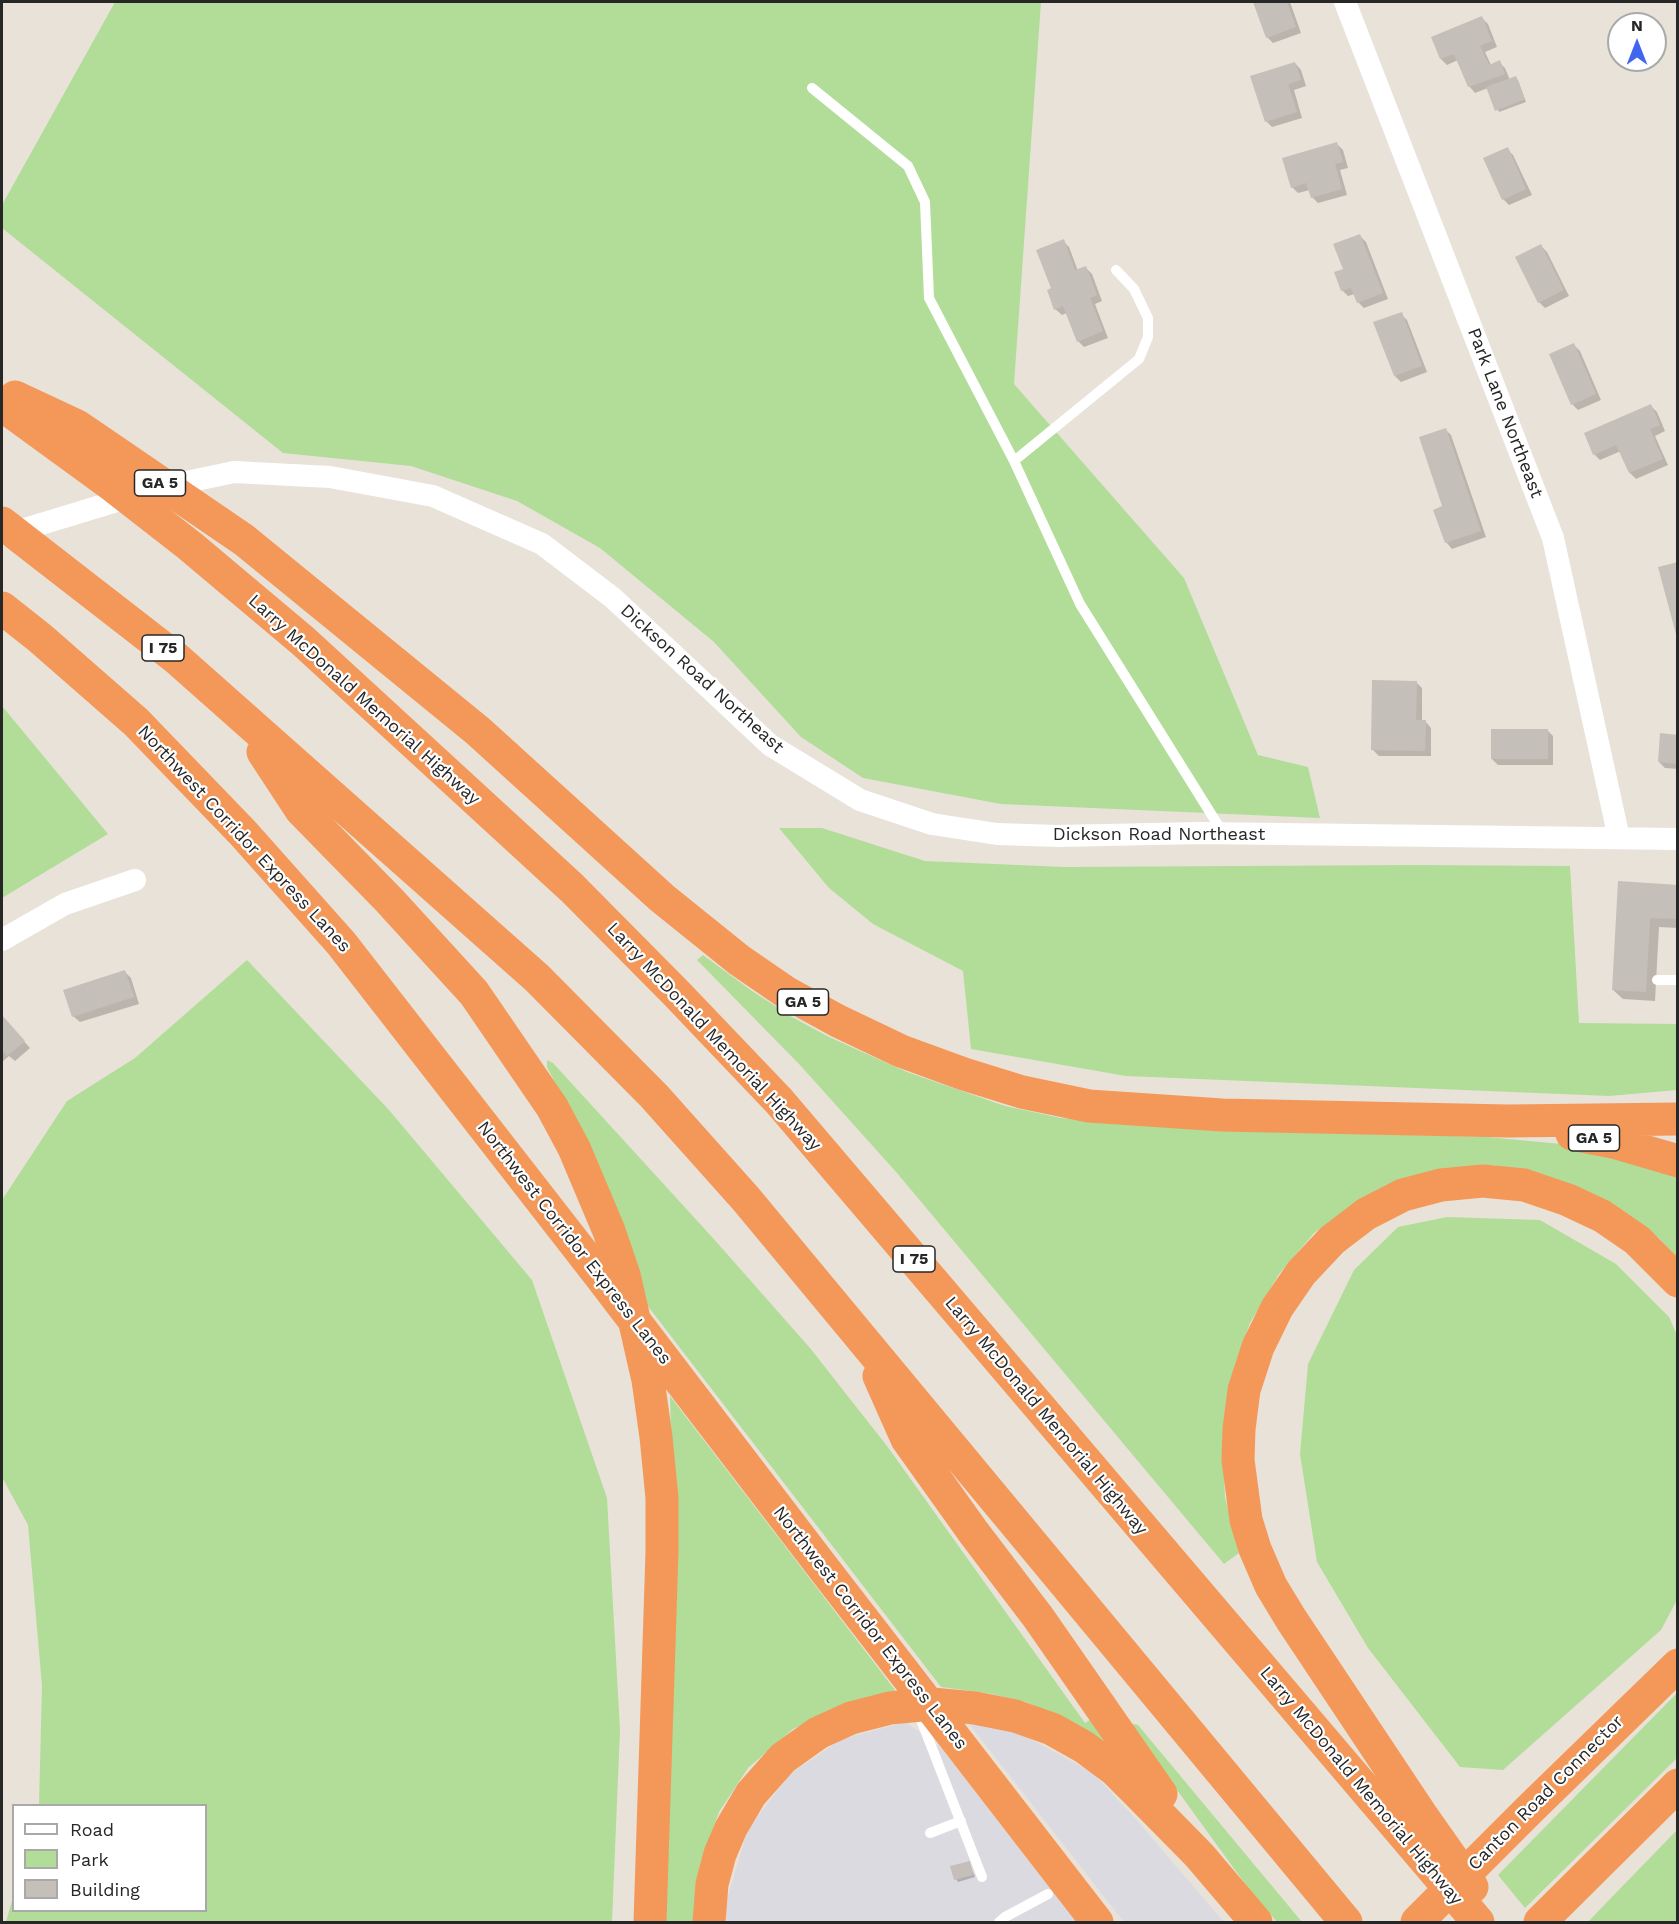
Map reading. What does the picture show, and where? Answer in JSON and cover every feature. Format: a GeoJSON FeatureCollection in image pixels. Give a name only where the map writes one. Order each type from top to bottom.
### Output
{"type":"FeatureCollection","features":[{"type":"Feature","properties":{"kind":"highway","name":"GA 5"},"geometry":{"type":"LineString","coordinates":[[2,392],[29,402],[76,426],[244,540],[478,731],[662,898],[709,937],[788,993],[838,1021],[901,1051],[1022,1092],[1089,1106],[1222,1115],[1509,1121],[1613,1142],[1677,1161]]}},
{"type":"Feature","properties":{"kind":"highway","name":"Larry McDonald Memorial Highway"},"geometry":{"type":"LineString","coordinates":[[2,405],[190,546],[303,640],[572,888],[677,993],[779,1101],[1478,1923]]}},
{"type":"Feature","properties":{"kind":"highway","name":"I 75"},"geometry":{"type":"LineString","coordinates":[[2,523],[176,658],[553,995],[654,1096],[746,1199],[1346,1923]]}},
{"type":"Feature","properties":{"kind":"highway","name":"Northwest Corridor Express Lanes"},"geometry":{"type":"LineString","coordinates":[[2,608],[136,722],[243,833],[341,943],[1097,1923]]}},
{"type":"Feature","properties":{"kind":"highway"},"geometry":{"type":"LineString","coordinates":[[240,715],[302,810],[474,993],[552,1107],[574,1148],[624,1275],[648,1380],[662,1498],[662,1563],[650,1923]]}},
{"type":"Feature","properties":{"kind":"highway"},"geometry":{"type":"LineString","coordinates":[[1509,1121],[1677,1119]]}},
{"type":"Feature","properties":{"kind":"highway"},"geometry":{"type":"LineString","coordinates":[[1497,1923],[1420,1813],[1291,1620],[1272,1586],[1255,1549],[1246,1520],[1241,1489],[1238,1460],[1244,1390],[1258,1347],[1277,1308],[1301,1273],[1332,1240],[1366,1214],[1403,1195],[1441,1185],[1482,1181],[1524,1185],[1568,1200],[1602,1216],[1637,1240],[1677,1281]]}},
{"type":"Feature","properties":{"kind":"highway"},"geometry":{"type":"LineString","coordinates":[[864,1341],[907,1439],[1038,1617],[1229,1890]]}},
{"type":"Feature","properties":{"kind":"highway","name":"Canton Road Connector"},"geometry":{"type":"LineString","coordinates":[[1416,1923],[1666,1675],[1677,1648]]}},
{"type":"Feature","properties":{"kind":"highway"},"geometry":{"type":"LineString","coordinates":[[709,1923],[712,1884],[727,1836],[751,1794],[783,1758],[818,1733],[851,1718],[890,1708],[932,1704],[975,1708],[1015,1716],[1052,1729],[1084,1747],[1114,1770],[1139,1794],[1229,1890],[1256,1923]]}},
{"type":"Feature","properties":{"kind":"highway"},"geometry":{"type":"LineString","coordinates":[[1544,1919],[1677,1785]]}},
{"type":"Feature","properties":{"kind":"street","name":"Park Lane Northeast"},"geometry":{"type":"LineString","coordinates":[[1345,2],[1554,538],[1619,838]]}},
{"type":"Feature","properties":{"kind":"street","name":"Dickson Road Northeast"},"geometry":{"type":"LineString","coordinates":[[2,536],[163,487],[234,472],[330,477],[433,496],[542,543],[613,598],[770,745],[860,800],[932,824],[997,834],[1058,836],[1223,834],[1677,839]]}},
{"type":"Feature","properties":{"kind":"street"},"geometry":{"type":"LineString","coordinates":[[2,940],[65,904],[135,880]]}},
{"type":"Feature","properties":{"kind":"lane"},"geometry":{"type":"LineString","coordinates":[[812,88],[908,166],[925,202],[929,298],[1014,461],[1080,604],[1223,834]]}},
{"type":"Feature","properties":{"kind":"lane"},"geometry":{"type":"LineString","coordinates":[[1014,461],[1139,359],[1148,337],[1148,318],[1134,289],[1116,270]]}},
{"type":"Feature","properties":{"kind":"lane"},"geometry":{"type":"LineString","coordinates":[[1657,980],[1677,980]]}},
{"type":"Feature","properties":{"kind":"lane"},"geometry":{"type":"LineString","coordinates":[[916,1706],[982,1877]]}},
{"type":"Feature","properties":{"kind":"lane"},"geometry":{"type":"LineString","coordinates":[[930,1833],[961,1821]]}},
{"type":"Feature","properties":{"kind":"lane"},"geometry":{"type":"LineString","coordinates":[[999,1923],[1005,1917],[1048,1894]]}},
{"type":"Feature","properties":{"kind":"shaded area"},"geometry":{"type":"Polygon","coordinates":[[[967,1721],[1020,1733],[1093,1773],[1224,1922],[1124,1922],[967,1721]]]}},
{"type":"Feature","properties":{"kind":"shaded area"},"geometry":{"type":"Polygon","coordinates":[[[906,1722],[941,1748],[1077,1922],[727,1922],[725,1906],[748,1829],[790,1774],[842,1739],[906,1722]]]}},
{"type":"Feature","properties":{"kind":"green space"},"geometry":{"type":"Polygon","coordinates":[[[115,2],[1041,2],[1014,384],[1184,578],[1258,755],[1308,767],[1320,818],[1001,804],[863,778],[801,737],[714,642],[600,548],[517,501],[411,466],[283,453],[2,228],[2,205],[115,2]]]}},
{"type":"Feature","properties":{"kind":"green space"},"geometry":{"type":"Polygon","coordinates":[[[2,706],[108,834],[2,898],[2,706]]]}},
{"type":"Feature","properties":{"kind":"green space"},"geometry":{"type":"Polygon","coordinates":[[[779,828],[822,828],[925,861],[1064,867],[1570,866],[1579,1023],[1677,1024],[1677,1090],[1609,1096],[1126,1076],[971,1049],[963,971],[873,924],[829,888],[779,828]]]}},
{"type":"Feature","properties":{"kind":"green space"},"geometry":{"type":"Polygon","coordinates":[[[703,955],[752,991],[792,1017],[829,1037],[907,1072],[1005,1106],[1061,1118],[1190,1129],[1487,1137],[1572,1145],[1677,1174],[1677,1258],[1659,1238],[1622,1211],[1539,1173],[1492,1165],[1444,1170],[1365,1196],[1314,1233],[1279,1274],[1250,1323],[1235,1365],[1223,1457],[1225,1497],[1239,1553],[1224,1564],[897,1173],[800,1065],[697,960],[703,955]]]}},
{"type":"Feature","properties":{"kind":"green space"},"geometry":{"type":"Polygon","coordinates":[[[247,960],[389,1110],[532,1280],[607,1498],[620,1730],[612,1922],[6,1922],[12,1901],[12,1912],[207,1912],[207,1804],[39,1804],[42,1686],[28,1525],[2,1477],[2,1200],[67,1101],[135,1058],[247,960]]]}},
{"type":"Feature","properties":{"kind":"green space"},"geometry":{"type":"Polygon","coordinates":[[[547,1060],[553,1063],[712,1237],[810,1348],[887,1446],[1085,1723],[1095,1717],[1113,1757],[1051,1713],[1026,1702],[987,1693],[941,1687],[647,1305],[599,1168],[547,1067],[547,1060]]]}},
{"type":"Feature","properties":{"kind":"green space"},"geometry":{"type":"Polygon","coordinates":[[[1447,1217],[1540,1220],[1616,1264],[1669,1317],[1677,1335],[1677,1600],[1661,1630],[1503,1770],[1460,1767],[1368,1648],[1317,1562],[1300,1454],[1308,1364],[1354,1270],[1398,1227],[1447,1217]]]}},
{"type":"Feature","properties":{"kind":"green space"},"geometry":{"type":"Polygon","coordinates":[[[670,1396],[898,1694],[853,1702],[793,1729],[748,1768],[719,1812],[701,1862],[693,1922],[660,1922],[672,1473],[670,1396]]]}},
{"type":"Feature","properties":{"kind":"green space"},"geometry":{"type":"Polygon","coordinates":[[[1677,1693],[1677,1758],[1525,1908],[1498,1875],[1677,1693]]]}},
{"type":"Feature","properties":{"kind":"green space"},"geometry":{"type":"Polygon","coordinates":[[[1131,1725],[1138,1725],[1302,1922],[1277,1922],[1251,1892],[1132,1728],[1131,1725]]]}},
{"type":"Feature","properties":{"kind":"green space"},"geometry":{"type":"Polygon","coordinates":[[[1677,1830],[1677,1922],[1588,1922],[1609,1900],[1677,1830]]]}},
{"type":"Feature","properties":{"kind":"building"},"geometry":{"type":"Polygon","coordinates":[[[1253,2],[1287,2],[1296,27],[1266,38],[1253,2]]]}},
{"type":"Feature","properties":{"kind":"building"},"geometry":{"type":"Polygon","coordinates":[[[1482,16],[1492,41],[1480,46],[1489,65],[1500,60],[1505,74],[1468,87],[1454,54],[1440,59],[1431,37],[1482,16]]]}},
{"type":"Feature","properties":{"kind":"building"},"geometry":{"type":"Polygon","coordinates":[[[1295,62],[1301,80],[1288,84],[1297,112],[1265,122],[1250,76],[1295,62]]]}},
{"type":"Feature","properties":{"kind":"building"},"geometry":{"type":"Polygon","coordinates":[[[1516,76],[1525,99],[1495,111],[1486,87],[1516,76]]]}},
{"type":"Feature","properties":{"kind":"building"},"geometry":{"type":"Polygon","coordinates":[[[1337,142],[1343,162],[1335,164],[1342,189],[1311,198],[1306,183],[1291,188],[1282,158],[1337,142]]]}},
{"type":"Feature","properties":{"kind":"building"},"geometry":{"type":"Polygon","coordinates":[[[1508,147],[1526,189],[1502,200],[1483,158],[1508,147]]]}},
{"type":"Feature","properties":{"kind":"building"},"geometry":{"type":"Polygon","coordinates":[[[1360,234],[1383,293],[1357,303],[1351,288],[1341,291],[1334,272],[1343,269],[1333,244],[1360,234]]]}},
{"type":"Feature","properties":{"kind":"building"},"geometry":{"type":"Polygon","coordinates":[[[1064,239],[1075,270],[1086,266],[1097,295],[1090,298],[1103,331],[1077,342],[1063,306],[1054,310],[1047,290],[1051,288],[1036,250],[1064,239]]]}},
{"type":"Feature","properties":{"kind":"building"},"geometry":{"type":"Polygon","coordinates":[[[1541,244],[1564,290],[1538,303],[1515,257],[1541,244]]]}},
{"type":"Feature","properties":{"kind":"building"},"geometry":{"type":"Polygon","coordinates":[[[1402,312],[1422,366],[1394,376],[1373,322],[1402,312]]]}},
{"type":"Feature","properties":{"kind":"building"},"geometry":{"type":"Polygon","coordinates":[[[1574,343],[1596,394],[1571,405],[1549,354],[1574,343]]]}},
{"type":"Feature","properties":{"kind":"building"},"geometry":{"type":"Polygon","coordinates":[[[1651,404],[1660,425],[1650,429],[1663,459],[1629,473],[1616,445],[1593,455],[1584,433],[1651,404]]]}},
{"type":"Feature","properties":{"kind":"building"},"geometry":{"type":"Polygon","coordinates":[[[1446,428],[1481,531],[1445,543],[1433,510],[1442,506],[1419,437],[1446,428]]]}},
{"type":"Feature","properties":{"kind":"building"},"geometry":{"type":"Polygon","coordinates":[[[1678,562],[1678,638],[1677,638],[1658,567],[1678,562]]]}},
{"type":"Feature","properties":{"kind":"building"},"geometry":{"type":"Polygon","coordinates":[[[1372,680],[1417,681],[1416,720],[1426,720],[1425,751],[1371,750],[1372,680]]]}},
{"type":"Feature","properties":{"kind":"building"},"geometry":{"type":"Polygon","coordinates":[[[1491,729],[1548,729],[1548,759],[1491,759],[1491,729]]]}},
{"type":"Feature","properties":{"kind":"building"},"geometry":{"type":"Polygon","coordinates":[[[1660,733],[1678,735],[1678,764],[1658,762],[1660,733]]]}},
{"type":"Feature","properties":{"kind":"building"},"geometry":{"type":"Polygon","coordinates":[[[1618,881],[1678,885],[1678,919],[1650,918],[1646,992],[1612,990],[1618,881]]]}},
{"type":"Feature","properties":{"kind":"building"},"geometry":{"type":"Polygon","coordinates":[[[125,970],[134,997],[72,1017],[63,990],[125,970]]]}},
{"type":"Feature","properties":{"kind":"building"},"geometry":{"type":"Polygon","coordinates":[[[2,1015],[25,1041],[7,1056],[2,1050],[2,1015]]]}},
{"type":"Feature","properties":{"kind":"building"},"geometry":{"type":"Polygon","coordinates":[[[970,1861],[973,1875],[954,1880],[950,1866],[970,1861]]]}}]}
